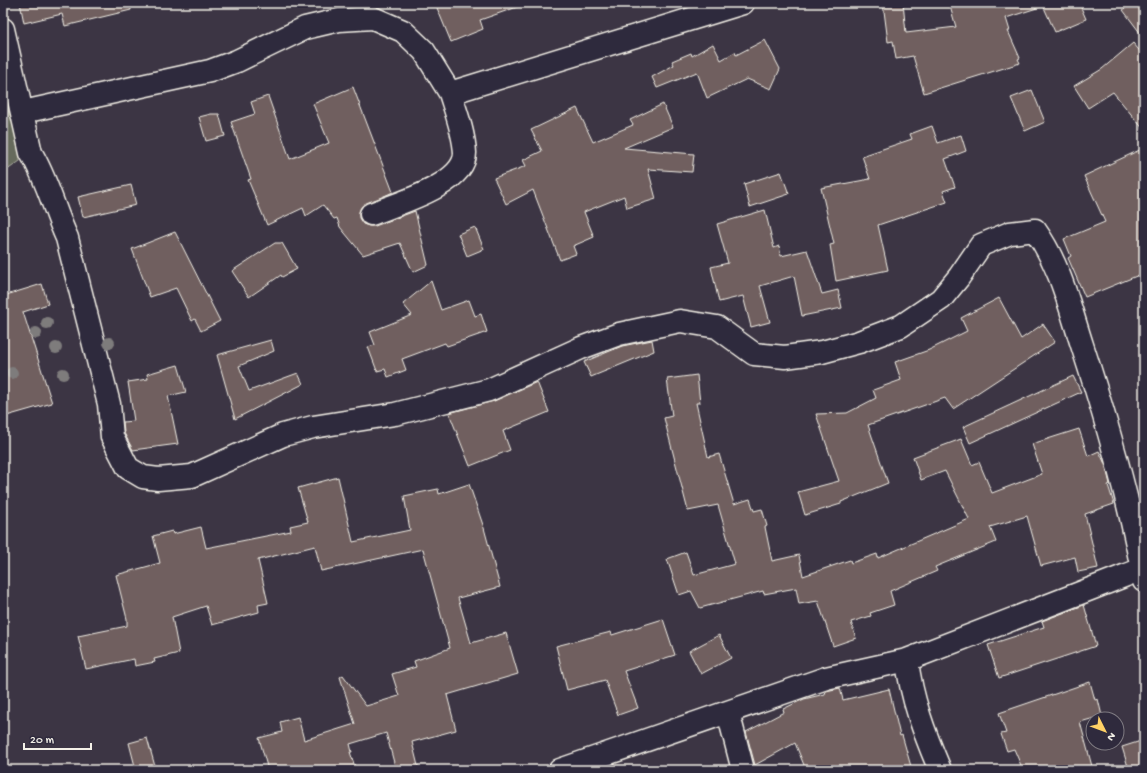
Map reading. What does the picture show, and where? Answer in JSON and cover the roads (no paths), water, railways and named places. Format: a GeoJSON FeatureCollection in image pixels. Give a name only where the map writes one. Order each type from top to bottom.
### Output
{"type":"FeatureCollection","features":[{"type":"Feature","properties":{"kind":"street"},"geometry":{"type":"LineString","coordinates":[[450,93],[743,3]]}},
{"type":"Feature","properties":{"kind":"street"},"geometry":{"type":"LineString","coordinates":[[23,112],[210,71],[237,61],[305,28],[339,20],[373,18],[403,31],[424,51],[450,93],[460,128],[465,154],[460,168],[451,178],[431,190],[371,214]]}},
{"type":"Feature","properties":{"kind":"street"},"geometry":{"type":"LineString","coordinates":[[3,29],[23,112],[31,153],[41,170],[66,238],[105,388],[112,437],[128,468],[143,477],[158,479],[192,476],[283,435],[313,427],[395,414],[489,390],[587,345],[619,334],[680,321],[717,327],[754,354],[785,357],[822,352],[859,342],[901,326],[941,299],[959,277],[981,245],[1010,233],[1036,230],[1048,248],[1058,270],[1099,397],[1128,503],[1143,575],[907,660],[826,678],[560,770]]}},
{"type":"Feature","properties":{"kind":"street"},"geometry":{"type":"LineString","coordinates":[[907,660],[909,678],[925,735],[940,770]]}},
{"type":"Feature","properties":{"kind":"street"},"geometry":{"type":"LineString","coordinates":[[728,712],[743,770]]}}]}
